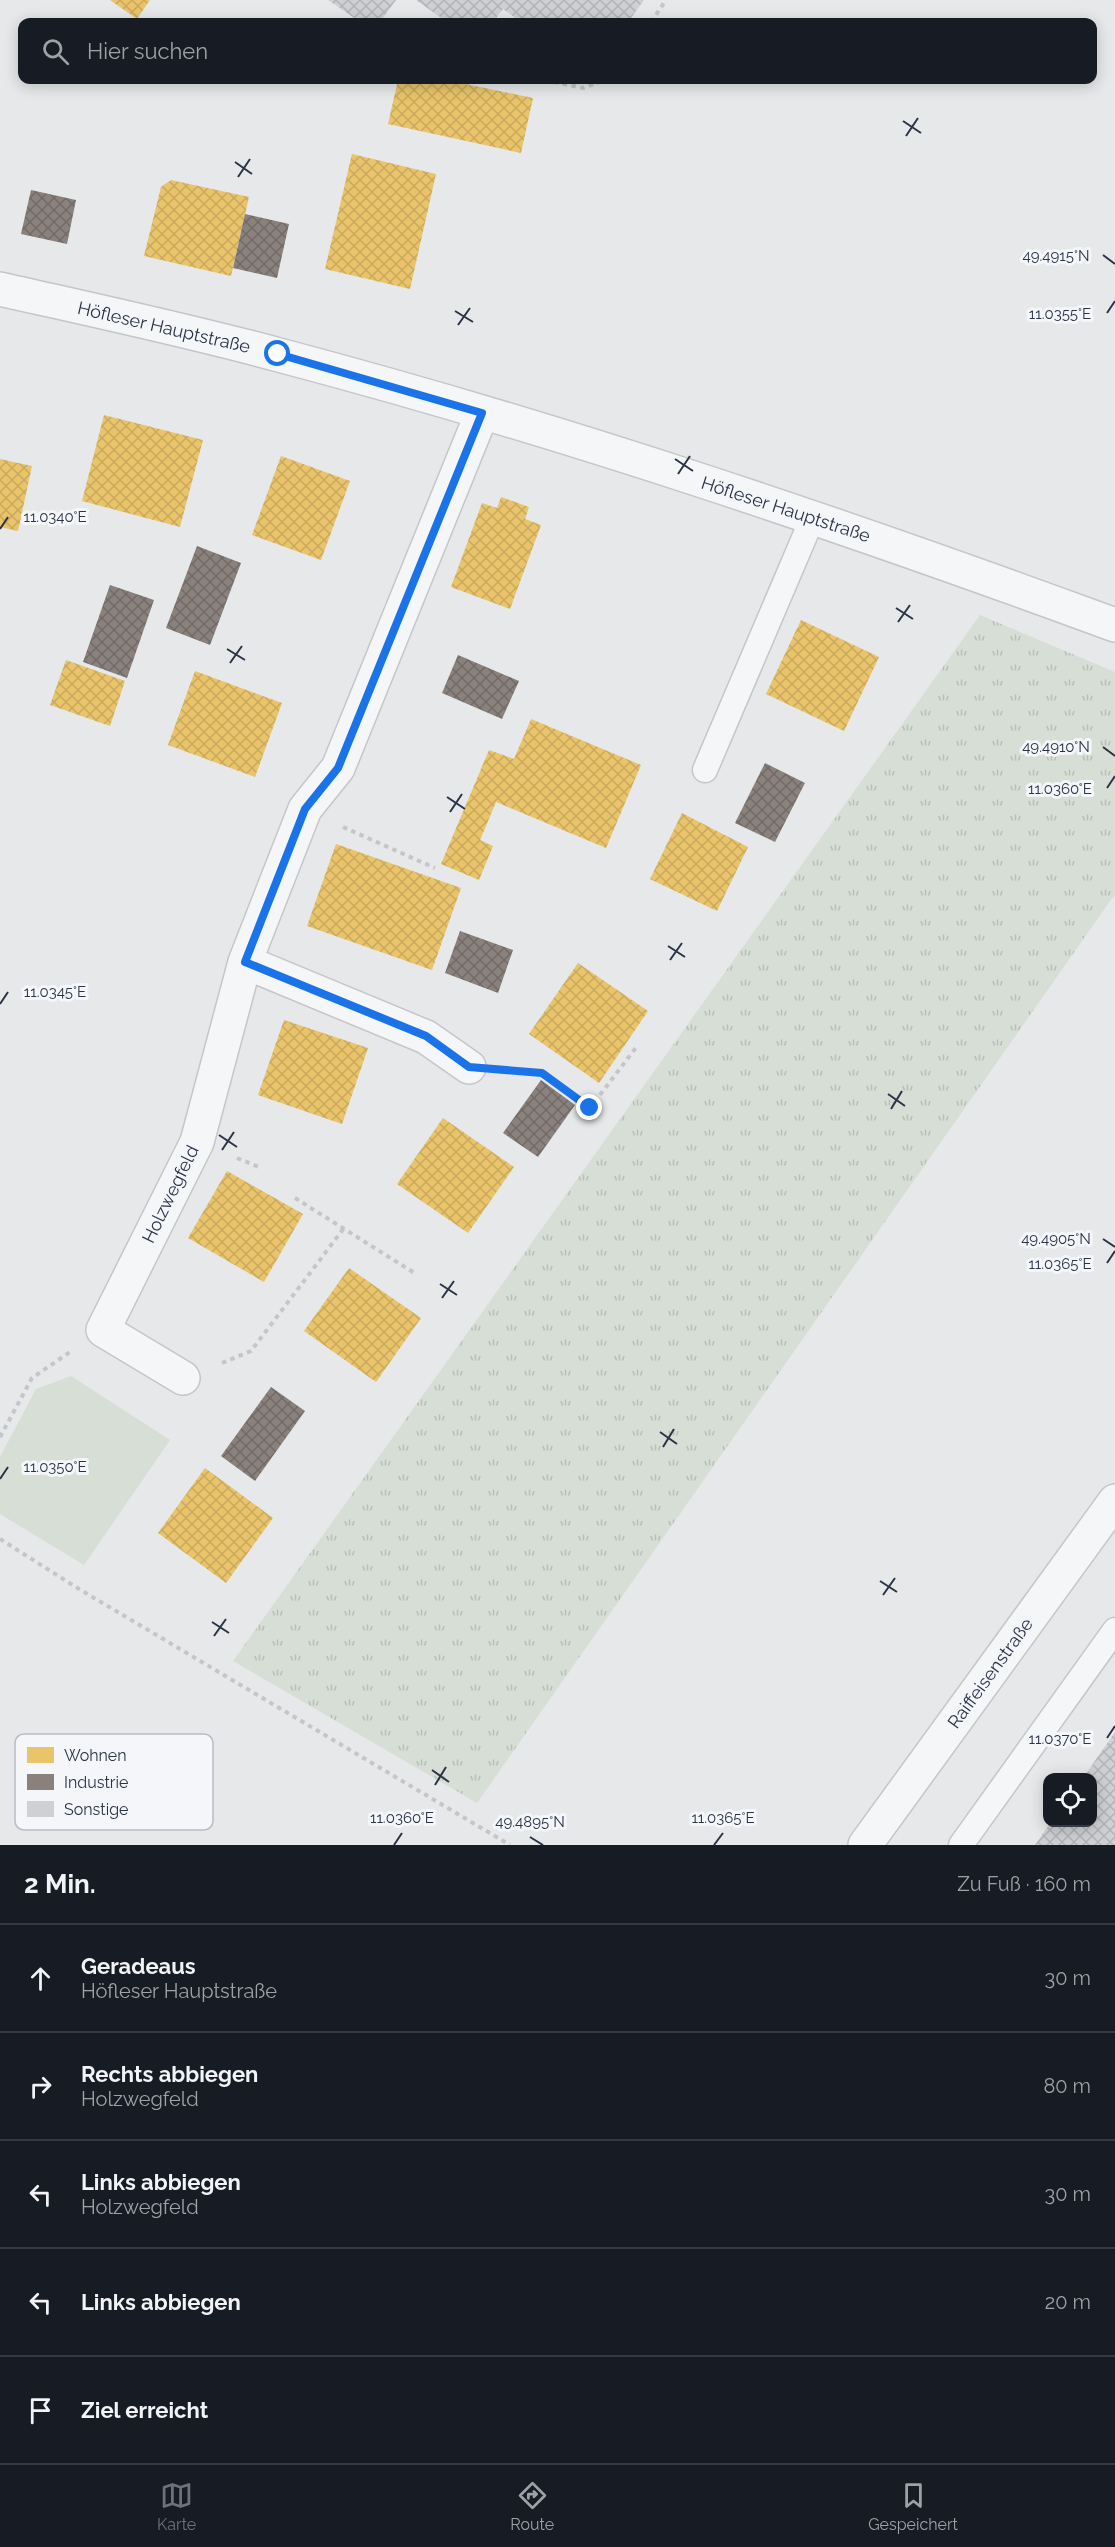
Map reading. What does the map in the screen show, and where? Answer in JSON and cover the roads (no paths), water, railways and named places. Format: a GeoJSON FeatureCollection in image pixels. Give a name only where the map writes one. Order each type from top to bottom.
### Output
{"type":"FeatureCollection","features":[{"type":"Feature","properties":{"kind":"street","name":"Höfleser Hauptstraße"},"geometry":{"type":"LineString","coordinates":[[0,289],[278,354],[482,413],[813,517],[1115,626]]}},
{"type":"Feature","properties":{"kind":"street","name":"Holzwegfeld"},"geometry":{"type":"LineString","coordinates":[[183,1378],[103,1330],[197,1142],[245,962],[305,809],[338,768],[482,413]]}},
{"type":"Feature","properties":{"kind":"street"},"geometry":{"type":"LineString","coordinates":[[245,962],[426,1036],[469,1067]]}},
{"type":"Feature","properties":{"kind":"street","name":"Raiffeisenstraße"},"geometry":{"type":"LineString","coordinates":[[865,1845],[1115,1501]]}},
{"type":"Feature","properties":{"kind":"lane"},"geometry":{"type":"LineString","coordinates":[[705,770],[813,517]]}},
{"type":"Feature","properties":{"kind":"lane"},"geometry":{"type":"LineString","coordinates":[[961,1845],[1115,1630]]}}]}
